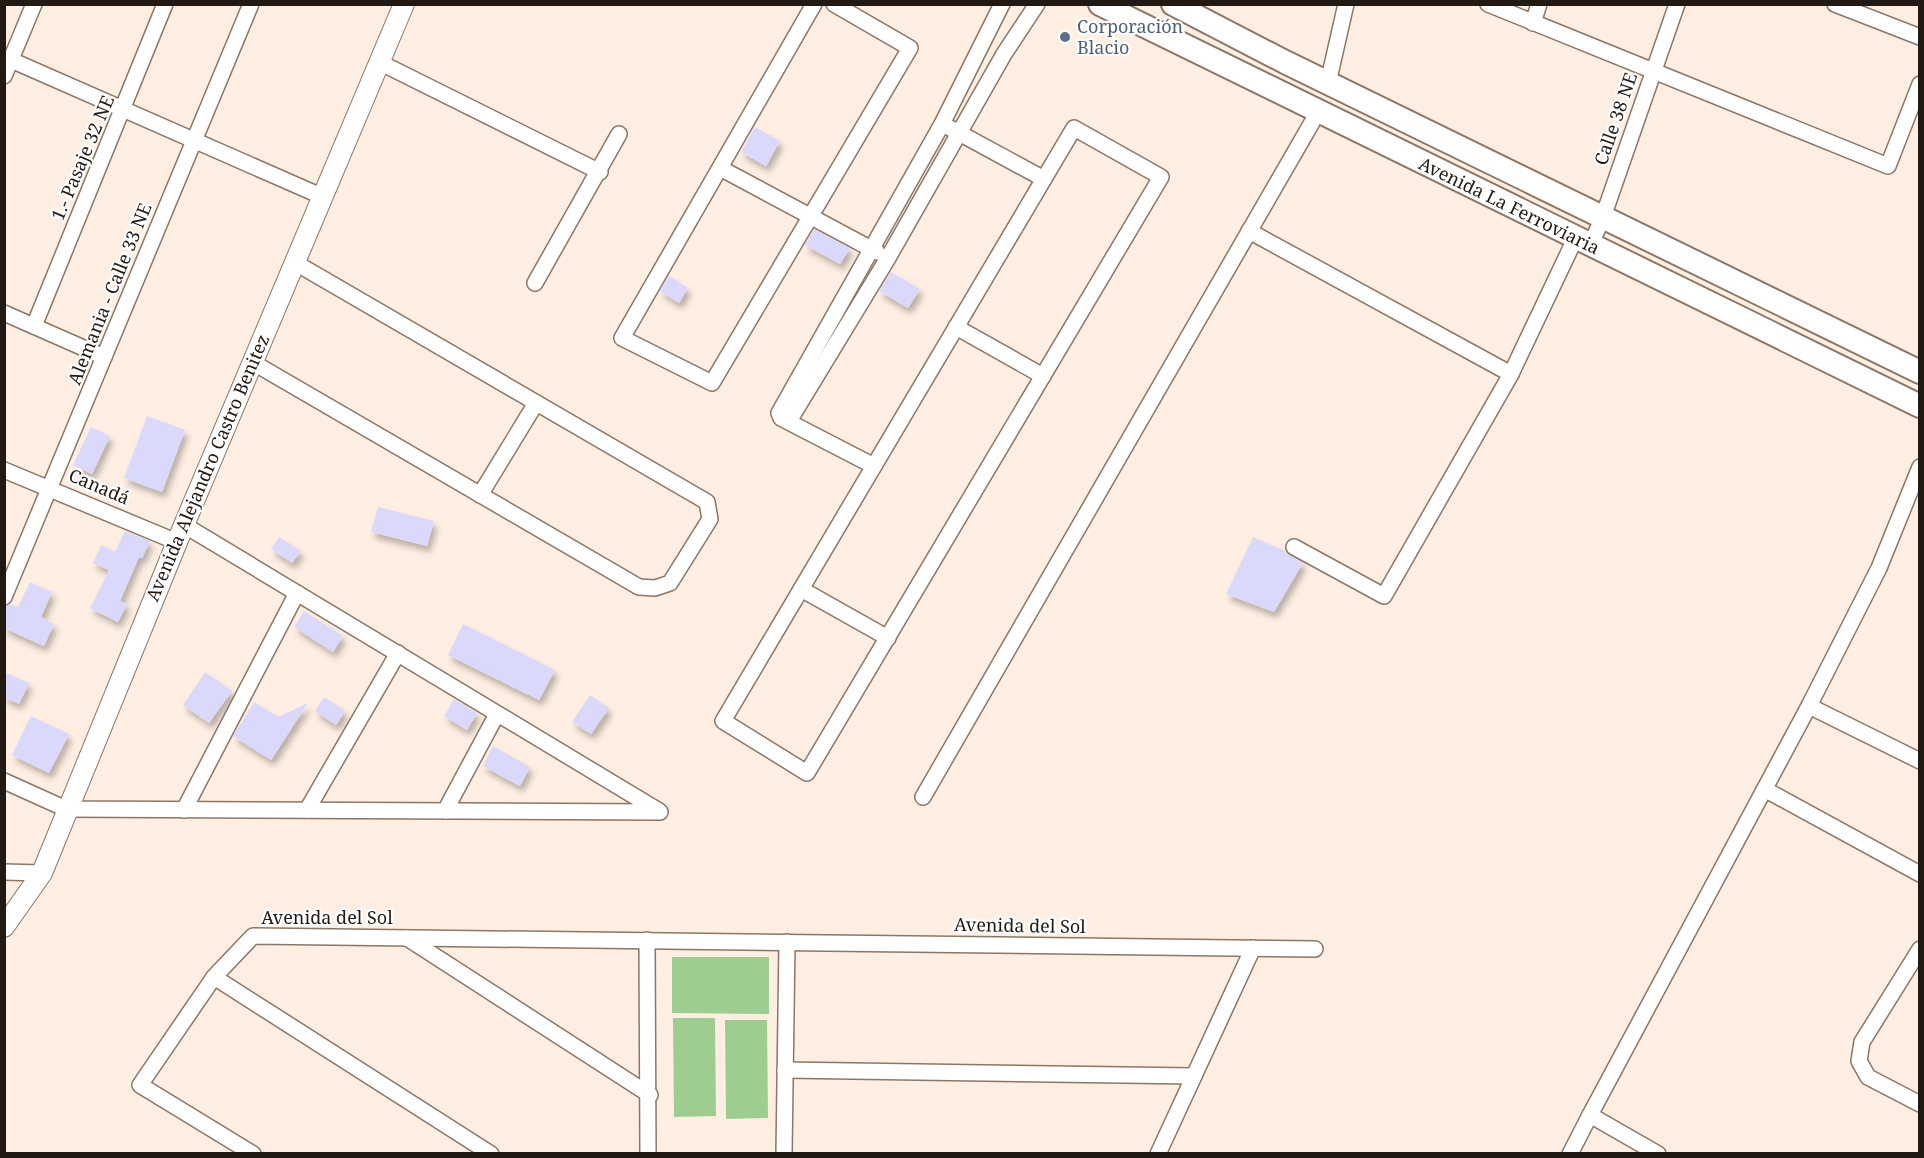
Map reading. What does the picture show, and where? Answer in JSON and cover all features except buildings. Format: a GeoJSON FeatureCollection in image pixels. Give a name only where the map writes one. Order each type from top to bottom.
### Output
{"type":"FeatureCollection","features":[{"type":"Feature","properties":{"kind":"main road","name":"Avenida La Ferroviaria"},"geometry":{"type":"LineString","coordinates":[[1100,4],[1920,406]]}},
{"type":"Feature","properties":{"kind":"main road","name":"Avenida La Ferroviaria"},"geometry":{"type":"LineString","coordinates":[[1173,4],[1328,83],[1920,372]]}},
{"type":"Feature","properties":{"kind":"main road"},"geometry":{"type":"LineString","coordinates":[[1649,275],[1644,266],[1651,257],[1661,258],[1708,282],[1726,285],[1739,284]]}},
{"type":"Feature","properties":{"kind":"street"},"geometry":{"type":"LineString","coordinates":[[4,76],[34,4]]}},
{"type":"Feature","properties":{"kind":"street","name":"1.- Pasaje 32 NE"},"geometry":{"type":"LineString","coordinates":[[34,326],[124,110],[165,4]]}},
{"type":"Feature","properties":{"kind":"street","name":"Alemania - Calle 33 NE"},"geometry":{"type":"LineString","coordinates":[[4,597],[251,4]]}},
{"type":"Feature","properties":{"kind":"street","name":"Avenida Alejandro Castro Benitez"},"geometry":{"type":"LineString","coordinates":[[4,927],[42,873],[66,809],[321,196],[404,4]]}},
{"type":"Feature","properties":{"kind":"street"},"geometry":{"type":"LineString","coordinates":[[814,4],[622,338],[712,383],[910,48],[834,4]]}},
{"type":"Feature","properties":{"kind":"street"},"geometry":{"type":"LineString","coordinates":[[874,466],[781,418],[779,413],[782,404],[942,124],[1002,4]]}},
{"type":"Feature","properties":{"kind":"street"},"geometry":{"type":"LineString","coordinates":[[789,421],[1037,4]]}},
{"type":"Feature","properties":{"kind":"street"},"geometry":{"type":"LineString","coordinates":[[1328,83],[1346,4]]}},
{"type":"Feature","properties":{"kind":"street"},"geometry":{"type":"LineString","coordinates":[[1488,4],[1888,166],[1920,84]]}},
{"type":"Feature","properties":{"kind":"street"},"geometry":{"type":"LineString","coordinates":[[1533,23],[1539,4]]}},
{"type":"Feature","properties":{"kind":"street","name":"Calle 38 NE"},"geometry":{"type":"LineString","coordinates":[[1294,547],[1384,596],[1511,374],[1582,242],[1603,217],[1677,4]]}},
{"type":"Feature","properties":{"kind":"street"},"geometry":{"type":"LineString","coordinates":[[1835,4],[1920,37]]}},
{"type":"Feature","properties":{"kind":"street"},"geometry":{"type":"LineString","coordinates":[[11,60],[193,142],[321,196]]}},
{"type":"Feature","properties":{"kind":"street"},"geometry":{"type":"LineString","coordinates":[[379,62],[600,172]]}},
{"type":"Feature","properties":{"kind":"street"},"geometry":{"type":"LineString","coordinates":[[923,796],[1318,112]]}},
{"type":"Feature","properties":{"kind":"street"},"geometry":{"type":"LineString","coordinates":[[942,124],[1044,179]]}},
{"type":"Feature","properties":{"kind":"street"},"geometry":{"type":"LineString","coordinates":[[1074,128],[1161,177],[807,773],[723,721],[1044,179],[1074,128]]}},
{"type":"Feature","properties":{"kind":"street"},"geometry":{"type":"LineString","coordinates":[[535,283],[600,172],[619,134]]}},
{"type":"Feature","properties":{"kind":"street"},"geometry":{"type":"LineString","coordinates":[[720,168],[888,258]]}},
{"type":"Feature","properties":{"kind":"street"},"geometry":{"type":"LineString","coordinates":[[1249,231],[1511,374]]}},
{"type":"Feature","properties":{"kind":"street"},"geometry":{"type":"LineString","coordinates":[[252,362],[639,587],[655,588],[670,583],[711,519],[706,502],[294,262]]}},
{"type":"Feature","properties":{"kind":"street"},"geometry":{"type":"LineString","coordinates":[[4,313],[105,357]]}},
{"type":"Feature","properties":{"kind":"street"},"geometry":{"type":"LineString","coordinates":[[956,327],[1043,376]]}},
{"type":"Feature","properties":{"kind":"street"},"geometry":{"type":"LineString","coordinates":[[480,495],[536,403]]}},
{"type":"Feature","properties":{"kind":"street"},"geometry":{"type":"LineString","coordinates":[[1570,1154],[1809,706],[1879,568],[1920,467]]}},
{"type":"Feature","properties":{"kind":"street","name":"Canadá"},"geometry":{"type":"LineString","coordinates":[[4,470],[181,533],[297,592],[660,812],[445,811]]}},
{"type":"Feature","properties":{"kind":"street"},"geometry":{"type":"LineString","coordinates":[[801,589],[888,638]]}},
{"type":"Feature","properties":{"kind":"street"},"geometry":{"type":"LineString","coordinates":[[184,810],[297,592]]}},
{"type":"Feature","properties":{"kind":"street"},"geometry":{"type":"LineString","coordinates":[[307,810],[398,653]]}},
{"type":"Feature","properties":{"kind":"street"},"geometry":{"type":"LineString","coordinates":[[1809,706],[1920,761]]}},
{"type":"Feature","properties":{"kind":"street"},"geometry":{"type":"LineString","coordinates":[[4,781],[66,809],[445,811],[498,714]]}},
{"type":"Feature","properties":{"kind":"street"},"geometry":{"type":"LineString","coordinates":[[1766,790],[1920,874]]}},
{"type":"Feature","properties":{"kind":"street"},"geometry":{"type":"LineString","coordinates":[[4,872],[42,873]]}},
{"type":"Feature","properties":{"kind":"street","name":"Avenida del Sol"},"geometry":{"type":"LineString","coordinates":[[253,1154],[140,1085],[214,977],[253,936],[1314,949]]}},
{"type":"Feature","properties":{"kind":"street"},"geometry":{"type":"LineString","coordinates":[[408,938],[650,1095]]}},
{"type":"Feature","properties":{"kind":"street"},"geometry":{"type":"LineString","coordinates":[[647,940],[650,1095],[648,1154]]}},
{"type":"Feature","properties":{"kind":"street"},"geometry":{"type":"LineString","coordinates":[[784,1154],[787,942]]}},
{"type":"Feature","properties":{"kind":"street"},"geometry":{"type":"LineString","coordinates":[[1158,1154],[1253,948]]}},
{"type":"Feature","properties":{"kind":"street"},"geometry":{"type":"LineString","coordinates":[[1920,949],[1862,1042],[1859,1061],[1868,1077],[1920,1104]]}},
{"type":"Feature","properties":{"kind":"street"},"geometry":{"type":"LineString","coordinates":[[214,977],[491,1154]]}},
{"type":"Feature","properties":{"kind":"street"},"geometry":{"type":"LineString","coordinates":[[785,1070],[1194,1076]]}},
{"type":"Feature","properties":{"kind":"street"},"geometry":{"type":"LineString","coordinates":[[1590,1115],[1658,1154]]}},
{"type":"Feature","properties":{"kind":"green space"},"geometry":{"type":"Polygon","coordinates":[[[672,957],[769,957],[769,1014],[672,1013],[672,957]]]}},
{"type":"Feature","properties":{"kind":"green space"},"geometry":{"type":"Polygon","coordinates":[[[673,1018],[715,1018],[716,1116],[674,1117],[673,1018]]]}},
{"type":"Feature","properties":{"kind":"green space"},"geometry":{"type":"Polygon","coordinates":[[[725,1020],[767,1020],[768,1118],[726,1119],[725,1020]]]}},
{"type":"Feature","properties":{"kind":"place","name":"Corporación Blacio"},"geometry":{"type":"Point","coordinates":[1065,37]}}]}
